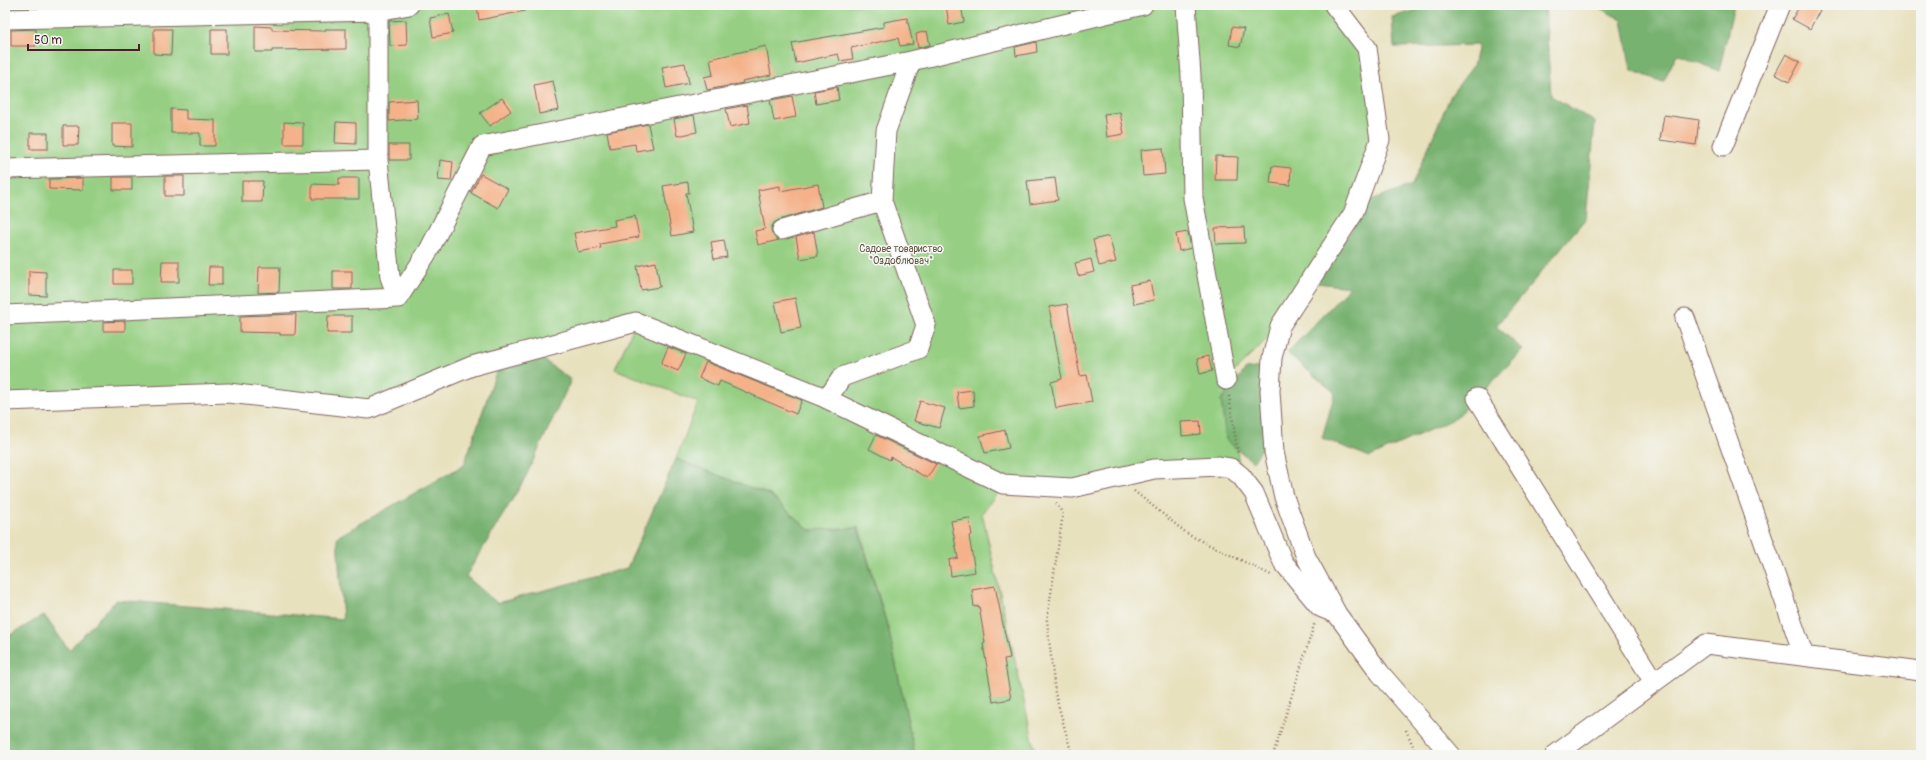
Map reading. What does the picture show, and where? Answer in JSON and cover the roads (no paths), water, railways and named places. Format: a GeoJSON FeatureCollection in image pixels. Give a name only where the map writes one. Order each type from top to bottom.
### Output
{"type":"FeatureCollection","features":[{"type":"Feature","properties":{"kind":"street"},"geometry":{"type":"LineString","coordinates":[[5,19],[378,11],[409,5]]}},
{"type":"Feature","properties":{"kind":"street"},"geometry":{"type":"LineString","coordinates":[[398,298],[429,250],[482,146],[911,61],[1143,5]]}},
{"type":"Feature","properties":{"kind":"street"},"geometry":{"type":"LineString","coordinates":[[1186,5],[1191,76],[1193,198],[1226,380]]}},
{"type":"Feature","properties":{"kind":"street"},"geometry":{"type":"LineString","coordinates":[[1334,5],[1367,48],[1380,140],[1353,214],[1280,326],[1272,358],[1270,391],[1274,452],[1284,497],[1306,557],[1337,614],[1380,673],[1451,755]]}},
{"type":"Feature","properties":{"kind":"street"},"geometry":{"type":"LineString","coordinates":[[1723,146],[1780,5]]}},
{"type":"Feature","properties":{"kind":"street"},"geometry":{"type":"LineString","coordinates":[[378,11],[378,160],[390,277],[398,298]]}},
{"type":"Feature","properties":{"kind":"street"},"geometry":{"type":"LineString","coordinates":[[827,399],[842,377],[918,349],[926,325],[882,201],[886,131],[911,61]]}},
{"type":"Feature","properties":{"kind":"street"},"geometry":{"type":"LineString","coordinates":[[5,169],[378,160]]}},
{"type":"Feature","properties":{"kind":"street"},"geometry":{"type":"LineString","coordinates":[[782,230],[882,201]]}},
{"type":"Feature","properties":{"kind":"street"},"geometry":{"type":"LineString","coordinates":[[5,315],[398,298]]}},
{"type":"Feature","properties":{"kind":"street"},"geometry":{"type":"LineString","coordinates":[[1685,318],[1804,656]]}},
{"type":"Feature","properties":{"kind":"street"},"geometry":{"type":"LineString","coordinates":[[5,401],[228,393],[369,409],[472,366],[636,322],[827,399],[1004,484],[1072,488],[1154,469],[1219,466],[1231,468],[1242,476],[1254,493],[1284,562],[1320,607],[1337,614]]}},
{"type":"Feature","properties":{"kind":"street"},"geometry":{"type":"LineString","coordinates":[[1477,398],[1654,682]]}},
{"type":"Feature","properties":{"kind":"street"},"geometry":{"type":"LineString","coordinates":[[1556,755],[1706,644],[1921,671]]}},
{"type":"Feature","properties":{"kind":"park label","name":"Садове товариство \"Оздоблювач\""},"geometry":{"type":"Point","coordinates":[901,254]}}]}
